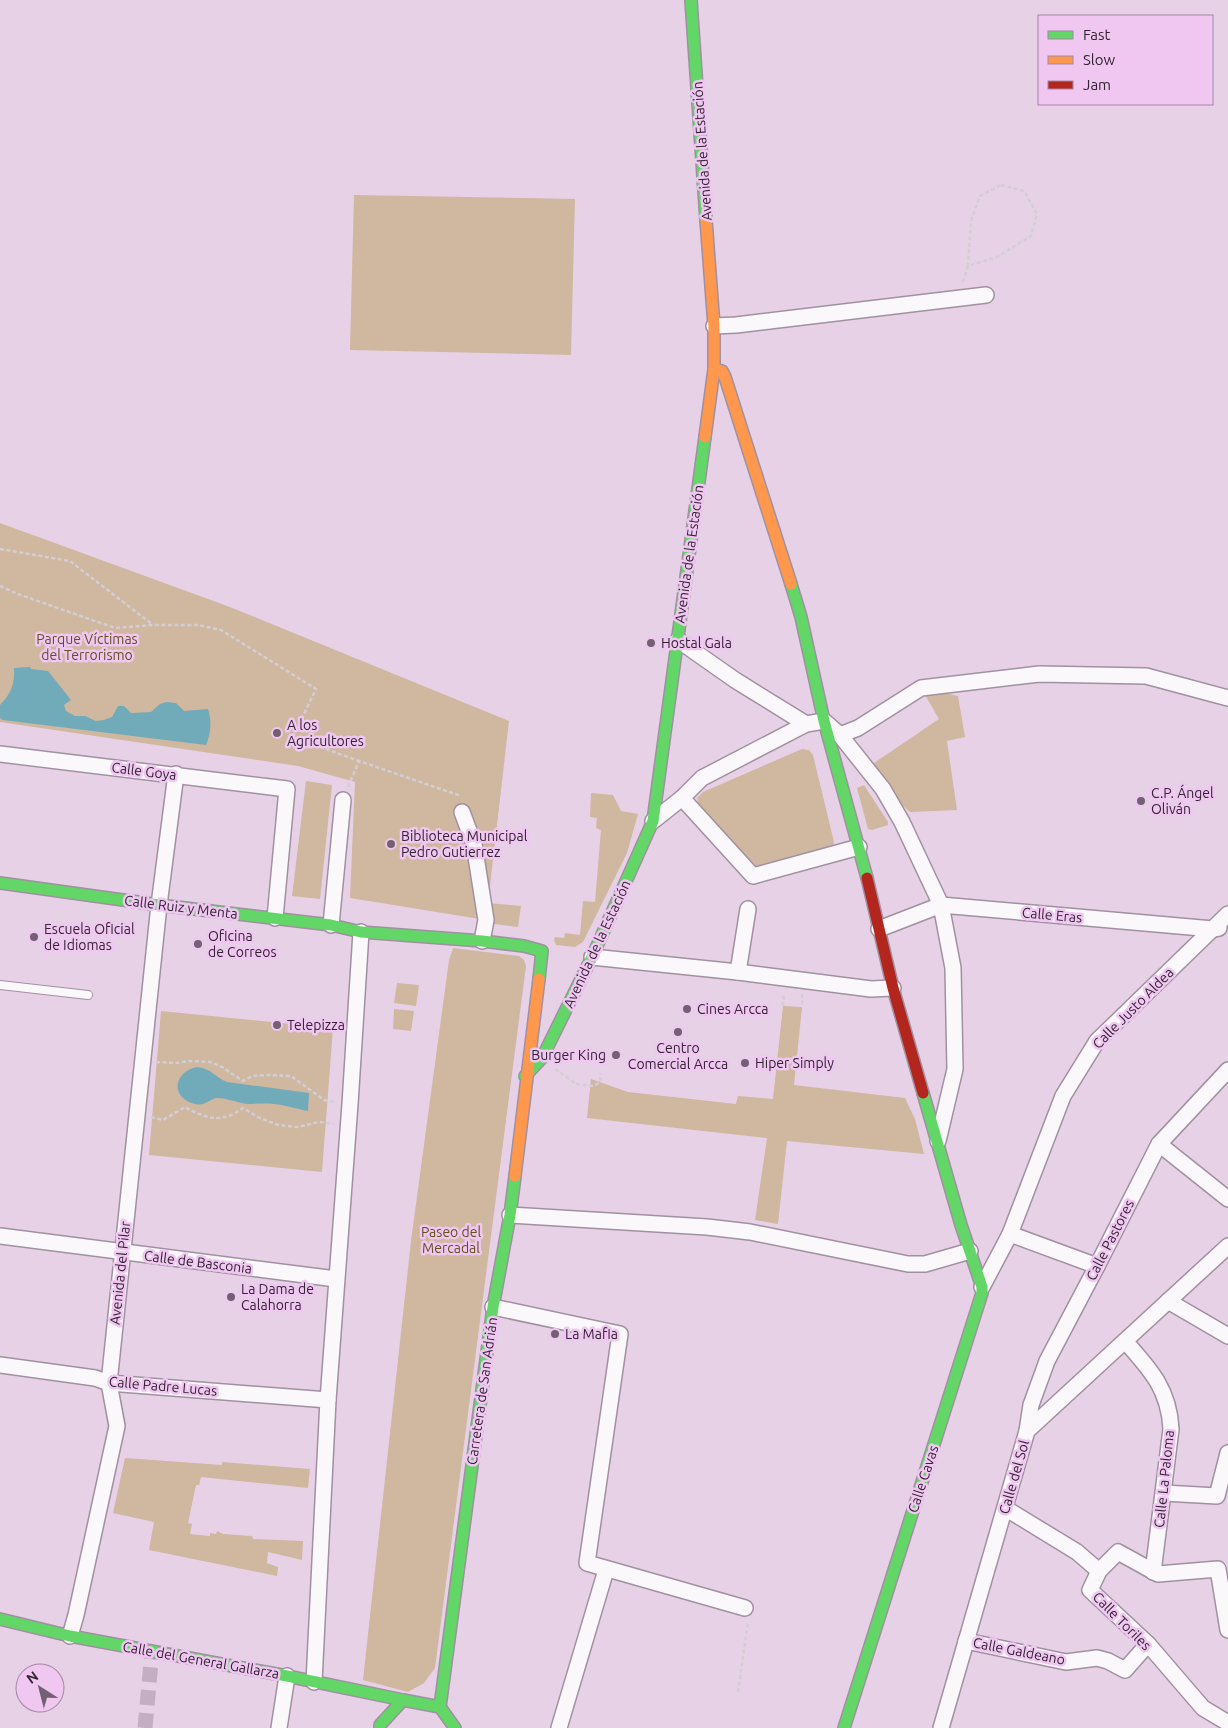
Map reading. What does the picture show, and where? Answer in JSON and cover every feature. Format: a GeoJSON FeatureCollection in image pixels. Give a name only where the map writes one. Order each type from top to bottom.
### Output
{"type":"FeatureCollection","features":[{"type":"Feature","properties":{"kind":"street","name":"Avenida de la Estación"},"geometry":{"type":"LineString","coordinates":[[525,1076],[542,1058],[592,957],[653,822],[714,369],[714,326],[691,0]]}},
{"type":"Feature","properties":{"kind":"street"},"geometry":{"type":"LineString","coordinates":[[714,326],[986,295]]}},
{"type":"Feature","properties":{"kind":"street"},"geometry":{"type":"LineString","coordinates":[[714,369],[722,371],[737,411],[801,617],[824,721],[859,847],[894,988],[938,1145],[982,1287]]}},
{"type":"Feature","properties":{"kind":"street"},"geometry":{"type":"LineString","coordinates":[[678,640],[735,680],[806,724]]}},
{"type":"Feature","properties":{"kind":"street"},"geometry":{"type":"LineString","coordinates":[[840,735],[858,728],[921,688],[1038,674],[1146,676],[1228,698]]}},
{"type":"Feature","properties":{"kind":"street"},"geometry":{"type":"LineString","coordinates":[[653,822],[682,798],[702,778],[806,724],[824,721]]}},
{"type":"Feature","properties":{"kind":"street"},"geometry":{"type":"LineString","coordinates":[[824,721],[840,735],[883,789],[902,822],[941,905],[953,968],[954,1069],[938,1145]]}},
{"type":"Feature","properties":{"kind":"street","name":"Calle Goya"},"geometry":{"type":"LineString","coordinates":[[0,754],[287,789],[275,918]]}},
{"type":"Feature","properties":{"kind":"street","name":"Avenida del Pilar"},"geometry":{"type":"LineString","coordinates":[[70,1636],[117,1426],[109,1383],[159,904],[176,774]]}},
{"type":"Feature","properties":{"kind":"street"},"geometry":{"type":"LineString","coordinates":[[682,798],[753,876],[859,847]]}},
{"type":"Feature","properties":{"kind":"street"},"geometry":{"type":"LineString","coordinates":[[331,925],[343,800]]}},
{"type":"Feature","properties":{"kind":"street"},"geometry":{"type":"LineString","coordinates":[[462,812],[474,844],[486,920],[482,941]]}},
{"type":"Feature","properties":{"kind":"street","name":"Calle Ruiz y Menta"},"geometry":{"type":"LineString","coordinates":[[0,883],[331,925],[361,932],[482,941]]}},
{"type":"Feature","properties":{"kind":"street","name":"Calle Eras"},"geometry":{"type":"LineString","coordinates":[[879,929],[941,905],[1220,928]]}},
{"type":"Feature","properties":{"kind":"street"},"geometry":{"type":"LineString","coordinates":[[738,972],[748,909]]}},
{"type":"Feature","properties":{"kind":"street","name":"Calle Justo Aldea"},"geometry":{"type":"LineString","coordinates":[[1010,1234],[1062,1096],[1097,1041],[1220,928],[1228,914]]}},
{"type":"Feature","properties":{"kind":"street"},"geometry":{"type":"LineString","coordinates":[[314,1682],[328,1400],[361,932]]}},
{"type":"Feature","properties":{"kind":"street","name":"Carretera de San Adrián"},"geometry":{"type":"LineString","coordinates":[[440,1706],[493,1307],[510,1215],[525,1076],[542,951],[524,946],[482,941]]}},
{"type":"Feature","properties":{"kind":"street"},"geometry":{"type":"LineString","coordinates":[[592,957],[738,972],[871,989],[894,988]]}},
{"type":"Feature","properties":{"kind":"street","name":"Calle Pastores"},"geometry":{"type":"LineString","coordinates":[[1027,1431],[1031,1405],[1047,1361],[1159,1144],[1228,1070]]}},
{"type":"Feature","properties":{"kind":"street"},"geometry":{"type":"LineString","coordinates":[[1159,1144],[1228,1199]]}},
{"type":"Feature","properties":{"kind":"street"},"geometry":{"type":"LineString","coordinates":[[510,1215],[774,1230],[908,1264],[925,1264],[970,1251]]}},
{"type":"Feature","properties":{"kind":"street"},"geometry":{"type":"LineString","coordinates":[[1010,1234],[1097,1266]]}},
{"type":"Feature","properties":{"kind":"street","name":"Calle Cavas"},"geometry":{"type":"LineString","coordinates":[[844,1728],[982,1293],[982,1287],[1010,1234]]}},
{"type":"Feature","properties":{"kind":"street","name":"Calle de Basconia"},"geometry":{"type":"LineString","coordinates":[[0,1236],[336,1279]]}},
{"type":"Feature","properties":{"kind":"street","name":"Calle del Sol"},"geometry":{"type":"LineString","coordinates":[[941,1728],[1027,1431],[1228,1246]]}},
{"type":"Feature","properties":{"kind":"street"},"geometry":{"type":"LineString","coordinates":[[1168,1302],[1228,1336]]}},
{"type":"Feature","properties":{"kind":"street"},"geometry":{"type":"LineString","coordinates":[[493,1307],[620,1334],[587,1564],[745,1608]]}},
{"type":"Feature","properties":{"kind":"street","name":"Calle La Paloma"},"geometry":{"type":"LineString","coordinates":[[1125,1341],[1150,1369],[1163,1391],[1170,1412],[1164,1493],[1153,1572]]}},
{"type":"Feature","properties":{"kind":"street","name":"Calle Padre Lucas"},"geometry":{"type":"LineString","coordinates":[[0,1365],[95,1378],[109,1383],[328,1400]]}},
{"type":"Feature","properties":{"kind":"street"},"geometry":{"type":"LineString","coordinates":[[1164,1493],[1217,1496],[1228,1453]]}},
{"type":"Feature","properties":{"kind":"street","name":"Calle Toriles"},"geometry":{"type":"LineString","coordinates":[[1005,1508],[1077,1552],[1099,1571],[1090,1590],[1148,1644],[1203,1708],[1228,1723]]}},
{"type":"Feature","properties":{"kind":"street"},"geometry":{"type":"LineString","coordinates":[[1099,1571],[1118,1552],[1158,1574],[1218,1569],[1228,1630]]}},
{"type":"Feature","properties":{"kind":"street"},"geometry":{"type":"LineString","coordinates":[[559,1728],[606,1570]]}},
{"type":"Feature","properties":{"kind":"street","name":"Calle del General Gallarza"},"geometry":{"type":"LineString","coordinates":[[0,1619],[70,1636],[440,1706]]}},
{"type":"Feature","properties":{"kind":"street","name":"Calle Galdeano"},"geometry":{"type":"LineString","coordinates":[[966,1640],[1066,1662],[1097,1658],[1108,1661],[1125,1670],[1148,1644]]}},
{"type":"Feature","properties":{"kind":"street"},"geometry":{"type":"LineString","coordinates":[[280,1728],[287,1676]]}},
{"type":"Feature","properties":{"kind":"street"},"geometry":{"type":"LineString","coordinates":[[380,1728],[380,1725],[403,1700]]}},
{"type":"Feature","properties":{"kind":"street"},"geometry":{"type":"LineString","coordinates":[[440,1706],[455,1728]]}},
{"type":"Feature","properties":{"kind":"lane"},"geometry":{"type":"LineString","coordinates":[[0,985],[88,995]]}},
{"type":"Feature","properties":{"kind":"path"},"geometry":{"type":"LineString","coordinates":[[1001,185],[1024,191],[1037,214],[1031,236],[997,257],[968,266],[971,221],[980,196],[1001,185]]}},
{"type":"Feature","properties":{"kind":"path"},"geometry":{"type":"LineString","coordinates":[[0,549],[70,561],[153,625]]}},
{"type":"Feature","properties":{"kind":"path"},"geometry":{"type":"LineString","coordinates":[[0,586],[115,628],[153,625],[198,625],[221,630],[316,689],[293,737],[458,795],[462,812]]}},
{"type":"Feature","properties":{"kind":"path"},"geometry":{"type":"LineString","coordinates":[[343,800],[359,761]]}},
{"type":"Feature","properties":{"kind":"path"},"geometry":{"type":"LineString","coordinates":[[542,1058],[576,1084],[594,1086],[600,1082],[601,1073]]}},
{"type":"Feature","properties":{"kind":"path"},"geometry":{"type":"LineString","coordinates":[[142,1062],[210,1062],[222,1067],[243,1081],[253,1076],[291,1076],[324,1100],[350,1104]]}},
{"type":"Feature","properties":{"kind":"path"},"geometry":{"type":"LineString","coordinates":[[137,1114],[163,1120],[185,1107],[199,1114],[216,1118],[231,1117],[243,1108],[258,1117],[278,1125],[298,1126],[319,1122],[348,1126]]}},
{"type":"Feature","properties":{"kind":"path"},"geometry":{"type":"LineString","coordinates":[[738,1692],[748,1620],[745,1608]]}},
{"type":"Feature","properties":{"kind":"green space"},"geometry":{"type":"Polygon","coordinates":[[[354,195],[575,199],[571,355],[350,350],[354,195]]]}},
{"type":"Feature","properties":{"kind":"green space","name":"Parque Víctimas del Terrorismo"},"geometry":{"type":"Polygon","coordinates":[[[0,523],[230,607],[509,721],[488,903],[521,906],[518,927],[350,898],[355,782],[298,766],[0,722],[0,523]]]}},
{"type":"Feature","properties":{"kind":"green space"},"geometry":{"type":"Polygon","coordinates":[[[921,688],[958,696],[965,737],[947,741],[957,810],[910,812],[883,789],[874,763],[939,719],[921,688]]]}},
{"type":"Feature","properties":{"kind":"green space"},"geometry":{"type":"Polygon","coordinates":[[[802,749],[809,750],[813,755],[834,842],[833,847],[755,867],[750,864],[698,803],[697,798],[703,792],[802,749]]]}},
{"type":"Feature","properties":{"kind":"green space"},"geometry":{"type":"Polygon","coordinates":[[[306,781],[332,785],[320,899],[292,896],[306,781]]]}},
{"type":"Feature","properties":{"kind":"green space"},"geometry":{"type":"Polygon","coordinates":[[[864,785],[888,822],[888,825],[872,830],[868,829],[857,788],[864,785]]]}},
{"type":"Feature","properties":{"kind":"green space"},"geometry":{"type":"Polygon","coordinates":[[[591,793],[613,795],[621,811],[638,814],[627,853],[583,942],[575,947],[556,945],[555,937],[564,938],[565,933],[580,935],[583,901],[595,902],[601,830],[596,828],[597,818],[590,817],[591,793]]]}},
{"type":"Feature","properties":{"kind":"green space","name":"Paseo del Mercadal"},"geometry":{"type":"Polygon","coordinates":[[[453,948],[519,956],[524,960],[526,966],[435,1668],[424,1683],[408,1692],[363,1680],[411,1241],[449,960],[453,948]]]}},
{"type":"Feature","properties":{"kind":"green space"},"geometry":{"type":"Polygon","coordinates":[[[397,983],[419,985],[416,1006],[394,1003],[397,983]]]}},
{"type":"Feature","properties":{"kind":"green space"},"geometry":{"type":"Polygon","coordinates":[[[783,1006],[802,1007],[794,1085],[905,1098],[915,1119],[924,1154],[787,1141],[778,1224],[755,1220],[767,1138],[587,1118],[591,1079],[628,1092],[736,1104],[738,1096],[773,1099],[783,1006]]]}},
{"type":"Feature","properties":{"kind":"green space"},"geometry":{"type":"Polygon","coordinates":[[[394,1009],[414,1011],[411,1031],[393,1029],[394,1009]]]}},
{"type":"Feature","properties":{"kind":"green space"},"geometry":{"type":"Polygon","coordinates":[[[161,1011],[333,1028],[322,1172],[149,1155],[161,1011]]]}},
{"type":"Feature","properties":{"kind":"green space"},"geometry":{"type":"Polygon","coordinates":[[[125,1458],[222,1465],[222,1462],[310,1469],[308,1488],[201,1477],[199,1485],[196,1485],[188,1523],[192,1524],[190,1534],[210,1536],[210,1533],[216,1534],[217,1531],[223,1534],[252,1536],[253,1539],[303,1541],[302,1560],[268,1552],[267,1563],[278,1567],[277,1576],[149,1550],[154,1522],[113,1513],[125,1458]]]}},
{"type":"Feature","properties":{"kind":"water"},"geometry":{"type":"Polygon","coordinates":[[[30,667],[31,669],[48,671],[71,700],[64,705],[66,711],[75,716],[85,716],[96,721],[112,717],[118,706],[124,706],[131,713],[151,712],[160,704],[166,702],[176,703],[184,711],[208,709],[210,727],[206,745],[3,720],[0,718],[0,705],[12,688],[14,668],[30,667]]]}},
{"type":"Feature","properties":{"kind":"water"},"geometry":{"type":"Polygon","coordinates":[[[197,1067],[210,1071],[227,1082],[309,1093],[308,1111],[278,1105],[247,1104],[219,1098],[202,1104],[187,1101],[178,1091],[179,1079],[189,1070],[197,1067]]]}},
{"type":"Feature","properties":{"kind":"tunnel"},"geometry":{"type":"LineString","coordinates":[[145,1728],[152,1651]]}},
{"type":"Feature","properties":{"kind":"traffic: fast"},"geometry":{"type":"LineString","coordinates":[[691,0],[706,220]]}},
{"type":"Feature","properties":{"kind":"traffic: fast"},"geometry":{"type":"LineString","coordinates":[[525,1076],[542,1058],[592,957],[653,821],[705,437]]}},
{"type":"Feature","properties":{"kind":"traffic: fast"},"geometry":{"type":"LineString","coordinates":[[791,584],[801,617],[824,721],[867,878]]}},
{"type":"Feature","properties":{"kind":"traffic: fast"},"geometry":{"type":"LineString","coordinates":[[0,883],[159,905],[331,925],[361,932],[524,946],[542,951],[539,979]]}},
{"type":"Feature","properties":{"kind":"traffic: fast"},"geometry":{"type":"LineString","coordinates":[[844,1728],[982,1293],[982,1287],[961,1225],[923,1093]]}},
{"type":"Feature","properties":{"kind":"traffic: fast"},"geometry":{"type":"LineString","coordinates":[[440,1707],[493,1307],[510,1215],[515,1176]]}},
{"type":"Feature","properties":{"kind":"traffic: fast"},"geometry":{"type":"LineString","coordinates":[[0,1619],[70,1636],[287,1676],[403,1700]]}},
{"type":"Feature","properties":{"kind":"traffic: fast"},"geometry":{"type":"LineString","coordinates":[[380,1728],[380,1725],[403,1700],[440,1707],[455,1728]]}},
{"type":"Feature","properties":{"kind":"traffic: slow"},"geometry":{"type":"LineString","coordinates":[[705,437],[714,369],[714,326],[706,220]]}},
{"type":"Feature","properties":{"kind":"traffic: slow"},"geometry":{"type":"LineString","coordinates":[[714,369],[722,371],[725,377],[791,584]]}},
{"type":"Feature","properties":{"kind":"traffic: slow"},"geometry":{"type":"LineString","coordinates":[[515,1176],[539,979]]}},
{"type":"Feature","properties":{"kind":"traffic: jam"},"geometry":{"type":"LineString","coordinates":[[867,878],[893,988],[923,1093]]}},
{"type":"Feature","properties":{"kind":"place","name":"Hostal Gala"},"geometry":{"type":"Point","coordinates":[651,643]}},
{"type":"Feature","properties":{"kind":"place","name":"A los Agricultores"},"geometry":{"type":"Point","coordinates":[277,733]}},
{"type":"Feature","properties":{"kind":"place","name":"C.P. Ángel Oliván"},"geometry":{"type":"Point","coordinates":[1141,801]}},
{"type":"Feature","properties":{"kind":"place","name":"Biblioteca Municipal Pedro Gutierrez"},"geometry":{"type":"Point","coordinates":[391,844]}},
{"type":"Feature","properties":{"kind":"place","name":"Escuela Oficial de Idiomas"},"geometry":{"type":"Point","coordinates":[34,937]}},
{"type":"Feature","properties":{"kind":"place","name":"Oficina de Correos"},"geometry":{"type":"Point","coordinates":[198,944]}},
{"type":"Feature","properties":{"kind":"place","name":"Cines Arcca"},"geometry":{"type":"Point","coordinates":[687,1009]}},
{"type":"Feature","properties":{"kind":"place","name":"Telepizza"},"geometry":{"type":"Point","coordinates":[277,1025]}},
{"type":"Feature","properties":{"kind":"place","name":"Centro Comercial Arcca"},"geometry":{"type":"Point","coordinates":[678,1032]}},
{"type":"Feature","properties":{"kind":"place","name":"Burger King"},"geometry":{"type":"Point","coordinates":[616,1055]}},
{"type":"Feature","properties":{"kind":"place","name":"Hiper Simply"},"geometry":{"type":"Point","coordinates":[745,1063]}},
{"type":"Feature","properties":{"kind":"place","name":"La Dama de Calahorra"},"geometry":{"type":"Point","coordinates":[231,1297]}},
{"type":"Feature","properties":{"kind":"place","name":"La Mafia"},"geometry":{"type":"Point","coordinates":[555,1334]}}]}
